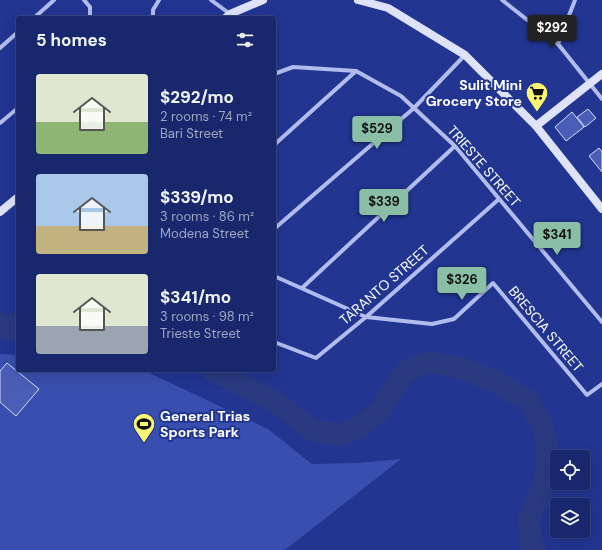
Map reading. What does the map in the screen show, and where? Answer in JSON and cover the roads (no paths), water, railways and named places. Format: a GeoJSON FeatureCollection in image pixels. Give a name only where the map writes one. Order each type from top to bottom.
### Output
{"type":"FeatureCollection","features":[{"type":"Feature","properties":{"kind":"street"},"geometry":{"type":"LineString","coordinates":[[36,16],[54,0]]}},
{"type":"Feature","properties":{"kind":"street"},"geometry":{"type":"LineString","coordinates":[[84,0],[90,7],[90,16]]}},
{"type":"Feature","properties":{"kind":"street"},"geometry":{"type":"LineString","coordinates":[[153,16],[153,10],[158,0]]}},
{"type":"Feature","properties":{"kind":"street"},"geometry":{"type":"LineString","coordinates":[[211,0],[227,16],[264,0]]}},
{"type":"Feature","properties":{"kind":"street"},"geometry":{"type":"LineString","coordinates":[[358,0],[388,8],[465,55],[536,126],[602,209]]}},
{"type":"Feature","properties":{"kind":"street"},"geometry":{"type":"LineString","coordinates":[[502,0],[558,44],[602,99]]}},
{"type":"Feature","properties":{"kind":"street"},"geometry":{"type":"LineString","coordinates":[[558,44],[575,0]]}},
{"type":"Feature","properties":{"kind":"street"},"geometry":{"type":"LineString","coordinates":[[0,48],[16,34]]}},
{"type":"Feature","properties":{"kind":"street"},"geometry":{"type":"LineString","coordinates":[[276,227],[414,108],[465,55]]}},
{"type":"Feature","properties":{"kind":"street","name":"TRIESTE STREET"},"geometry":{"type":"LineString","coordinates":[[276,73],[293,67],[356,71],[401,96],[455,146],[602,322]]}},
{"type":"Feature","properties":{"kind":"street"},"geometry":{"type":"LineString","coordinates":[[276,143],[356,71]]}},
{"type":"Feature","properties":{"kind":"street"},"geometry":{"type":"LineString","coordinates":[[536,126],[602,74]]}},
{"type":"Feature","properties":{"kind":"street"},"geometry":{"type":"LineString","coordinates":[[0,123],[16,110]]}},
{"type":"Feature","properties":{"kind":"street"},"geometry":{"type":"LineString","coordinates":[[302,288],[455,146]]}},
{"type":"Feature","properties":{"kind":"street"},"geometry":{"type":"LineString","coordinates":[[0,212],[16,199]]}},
{"type":"Feature","properties":{"kind":"street","name":"TARANTO STREET"},"geometry":{"type":"LineString","coordinates":[[276,343],[316,358],[499,199]]}},
{"type":"Feature","properties":{"kind":"street","name":"BRESCIA STREET"},"geometry":{"type":"LineString","coordinates":[[276,277],[366,316],[432,324],[454,320],[493,282],[587,395],[602,384]]}},
{"type":"Feature","properties":{"kind":"waterway"},"geometry":{"type":"LineString","coordinates":[[0,323],[8,329],[16,323]]}},
{"type":"Feature","properties":{"kind":"waterway"},"geometry":{"type":"LineString","coordinates":[[216,372],[277,403],[314,431],[341,435],[361,426],[381,409],[407,371],[428,362],[462,368],[494,381],[527,400],[543,426],[548,455],[543,487],[529,518],[531,545],[536,550]]}},
{"type":"Feature","properties":{"kind":"place","name":"Sulit Mini Grocery Store"},"geometry":{"type":"Point","coordinates":[537,112]}},
{"type":"Feature","properties":{"kind":"place","name":"General Trias Sports Park"},"geometry":{"type":"Point","coordinates":[144,444]}}]}
